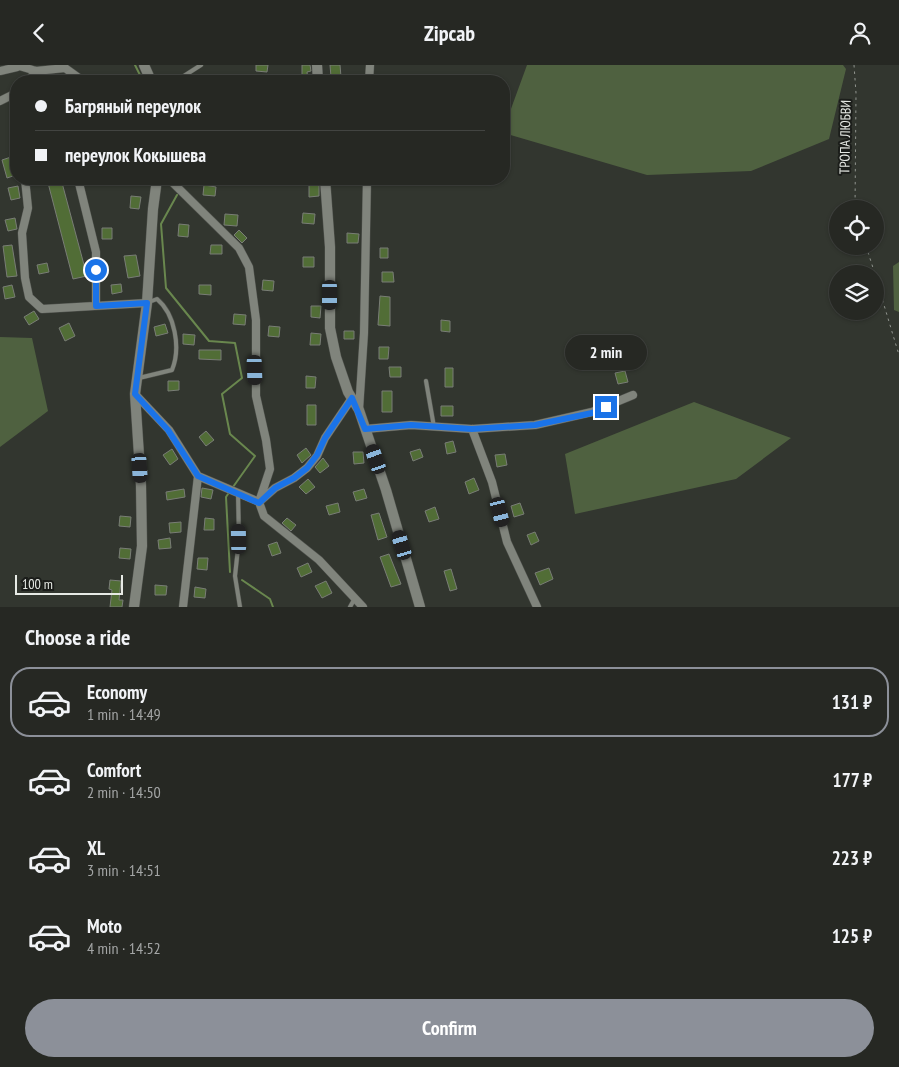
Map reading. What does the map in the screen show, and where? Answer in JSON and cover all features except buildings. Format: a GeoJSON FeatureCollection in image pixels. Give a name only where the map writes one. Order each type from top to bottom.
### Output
{"type":"FeatureCollection","features":[{"type":"Feature","properties":{"kind":"street"},"geometry":{"type":"LineString","coordinates":[[0,71],[16,66],[36,71],[66,68],[75,75]]}},
{"type":"Feature","properties":{"kind":"street"},"geometry":{"type":"LineString","coordinates":[[33,75],[36,71]]}},
{"type":"Feature","properties":{"kind":"street"},"geometry":{"type":"LineString","coordinates":[[26,185],[28,208],[22,233],[28,297],[42,309],[147,303]]}},
{"type":"Feature","properties":{"kind":"street"},"geometry":{"type":"LineString","coordinates":[[79,185],[96,252],[96,306]]}},
{"type":"Feature","properties":{"kind":"street"},"geometry":{"type":"LineString","coordinates":[[134,607],[142,546],[141,486],[135,394],[141,334],[147,303],[156,185]]}},
{"type":"Feature","properties":{"kind":"street"},"geometry":{"type":"LineString","coordinates":[[175,185],[239,248],[249,267],[256,320],[256,396],[266,440],[270,469],[259,503],[264,516],[319,560],[363,607]]}},
{"type":"Feature","properties":{"kind":"street"},"geometry":{"type":"LineString","coordinates":[[325,185],[330,247],[330,328],[336,357],[352,398],[359,410],[386,490],[420,607]]}},
{"type":"Feature","properties":{"kind":"street"},"geometry":{"type":"LineString","coordinates":[[359,410],[364,333],[367,185]]}},
{"type":"Feature","properties":{"kind":"street"},"geometry":{"type":"LineString","coordinates":[[135,394],[168,430],[198,476],[237,491],[259,503]]}},
{"type":"Feature","properties":{"kind":"street"},"geometry":{"type":"LineString","coordinates":[[365,429],[411,425],[472,429],[535,425],[592,413],[633,395]]}},
{"type":"Feature","properties":{"kind":"street"},"geometry":{"type":"LineString","coordinates":[[259,503],[275,488],[294,478],[307,468],[352,398]]}},
{"type":"Feature","properties":{"kind":"street"},"geometry":{"type":"LineString","coordinates":[[472,429],[492,482],[507,542],[537,607]]}},
{"type":"Feature","properties":{"kind":"street"},"geometry":{"type":"LineString","coordinates":[[184,607],[198,476]]}},
{"type":"Feature","properties":{"kind":"lane"},"geometry":{"type":"LineString","coordinates":[[185,75],[201,65]]}},
{"type":"Feature","properties":{"kind":"lane"},"geometry":{"type":"LineString","coordinates":[[138,378],[172,370],[176,360],[176,336],[163,304],[156,299],[147,303]]}},
{"type":"Feature","properties":{"kind":"lane"},"geometry":{"type":"LineString","coordinates":[[426,381],[434,427]]}},
{"type":"Feature","properties":{"kind":"lane"},"geometry":{"type":"LineString","coordinates":[[237,491],[239,539],[235,576],[240,607]]}},
{"type":"Feature","properties":{"kind":"lane"},"geometry":{"type":"LineString","coordinates":[[350,607],[356,598]]}},
{"type":"Feature","properties":{"kind":"path","name":"ТРОПА ЛЮБВИ"},"geometry":{"type":"LineString","coordinates":[[854,65],[856,93],[855,200]]}},
{"type":"Feature","properties":{"kind":"path"},"geometry":{"type":"LineString","coordinates":[[884,304],[899,355]]}},
{"type":"Feature","properties":{"kind":"green space"},"geometry":{"type":"Polygon","coordinates":[[[527,65],[843,65],[846,69],[829,139],[751,171],[647,175],[510,135],[510,112],[527,65]]]}},
{"type":"Feature","properties":{"kind":"green space"},"geometry":{"type":"Polygon","coordinates":[[[899,262],[899,312],[894,310],[893,266],[899,262]]]}},
{"type":"Feature","properties":{"kind":"green space"},"geometry":{"type":"Polygon","coordinates":[[[0,337],[32,338],[48,411],[0,447],[0,337]]]}},
{"type":"Feature","properties":{"kind":"green space"},"geometry":{"type":"Polygon","coordinates":[[[694,402],[791,438],[736,479],[575,514],[565,454],[694,402]]]}},
{"type":"Feature","properties":{"kind":"waterway"},"geometry":{"type":"LineString","coordinates":[[135,65],[140,75]]}},
{"type":"Feature","properties":{"kind":"waterway"},"geometry":{"type":"LineString","coordinates":[[177,195],[161,224],[166,288],[209,341],[235,343],[242,378],[222,394],[230,434],[255,456],[233,487]]}},
{"type":"Feature","properties":{"kind":"waterway"},"geometry":{"type":"LineString","coordinates":[[230,491],[226,497],[230,572]]}},
{"type":"Feature","properties":{"kind":"waterway"},"geometry":{"type":"LineString","coordinates":[[242,580],[270,599],[273,607]]}},
{"type":"Feature","properties":{"kind":"route"},"geometry":{"type":"LineString","coordinates":[[96,270],[96,306],[147,303],[141,334],[135,394],[168,430],[198,476],[238,492],[259,503],[275,488],[294,478],[307,468],[352,398],[359,410],[365,429],[411,425],[472,429],[535,425],[592,413],[606,407]]}}]}
